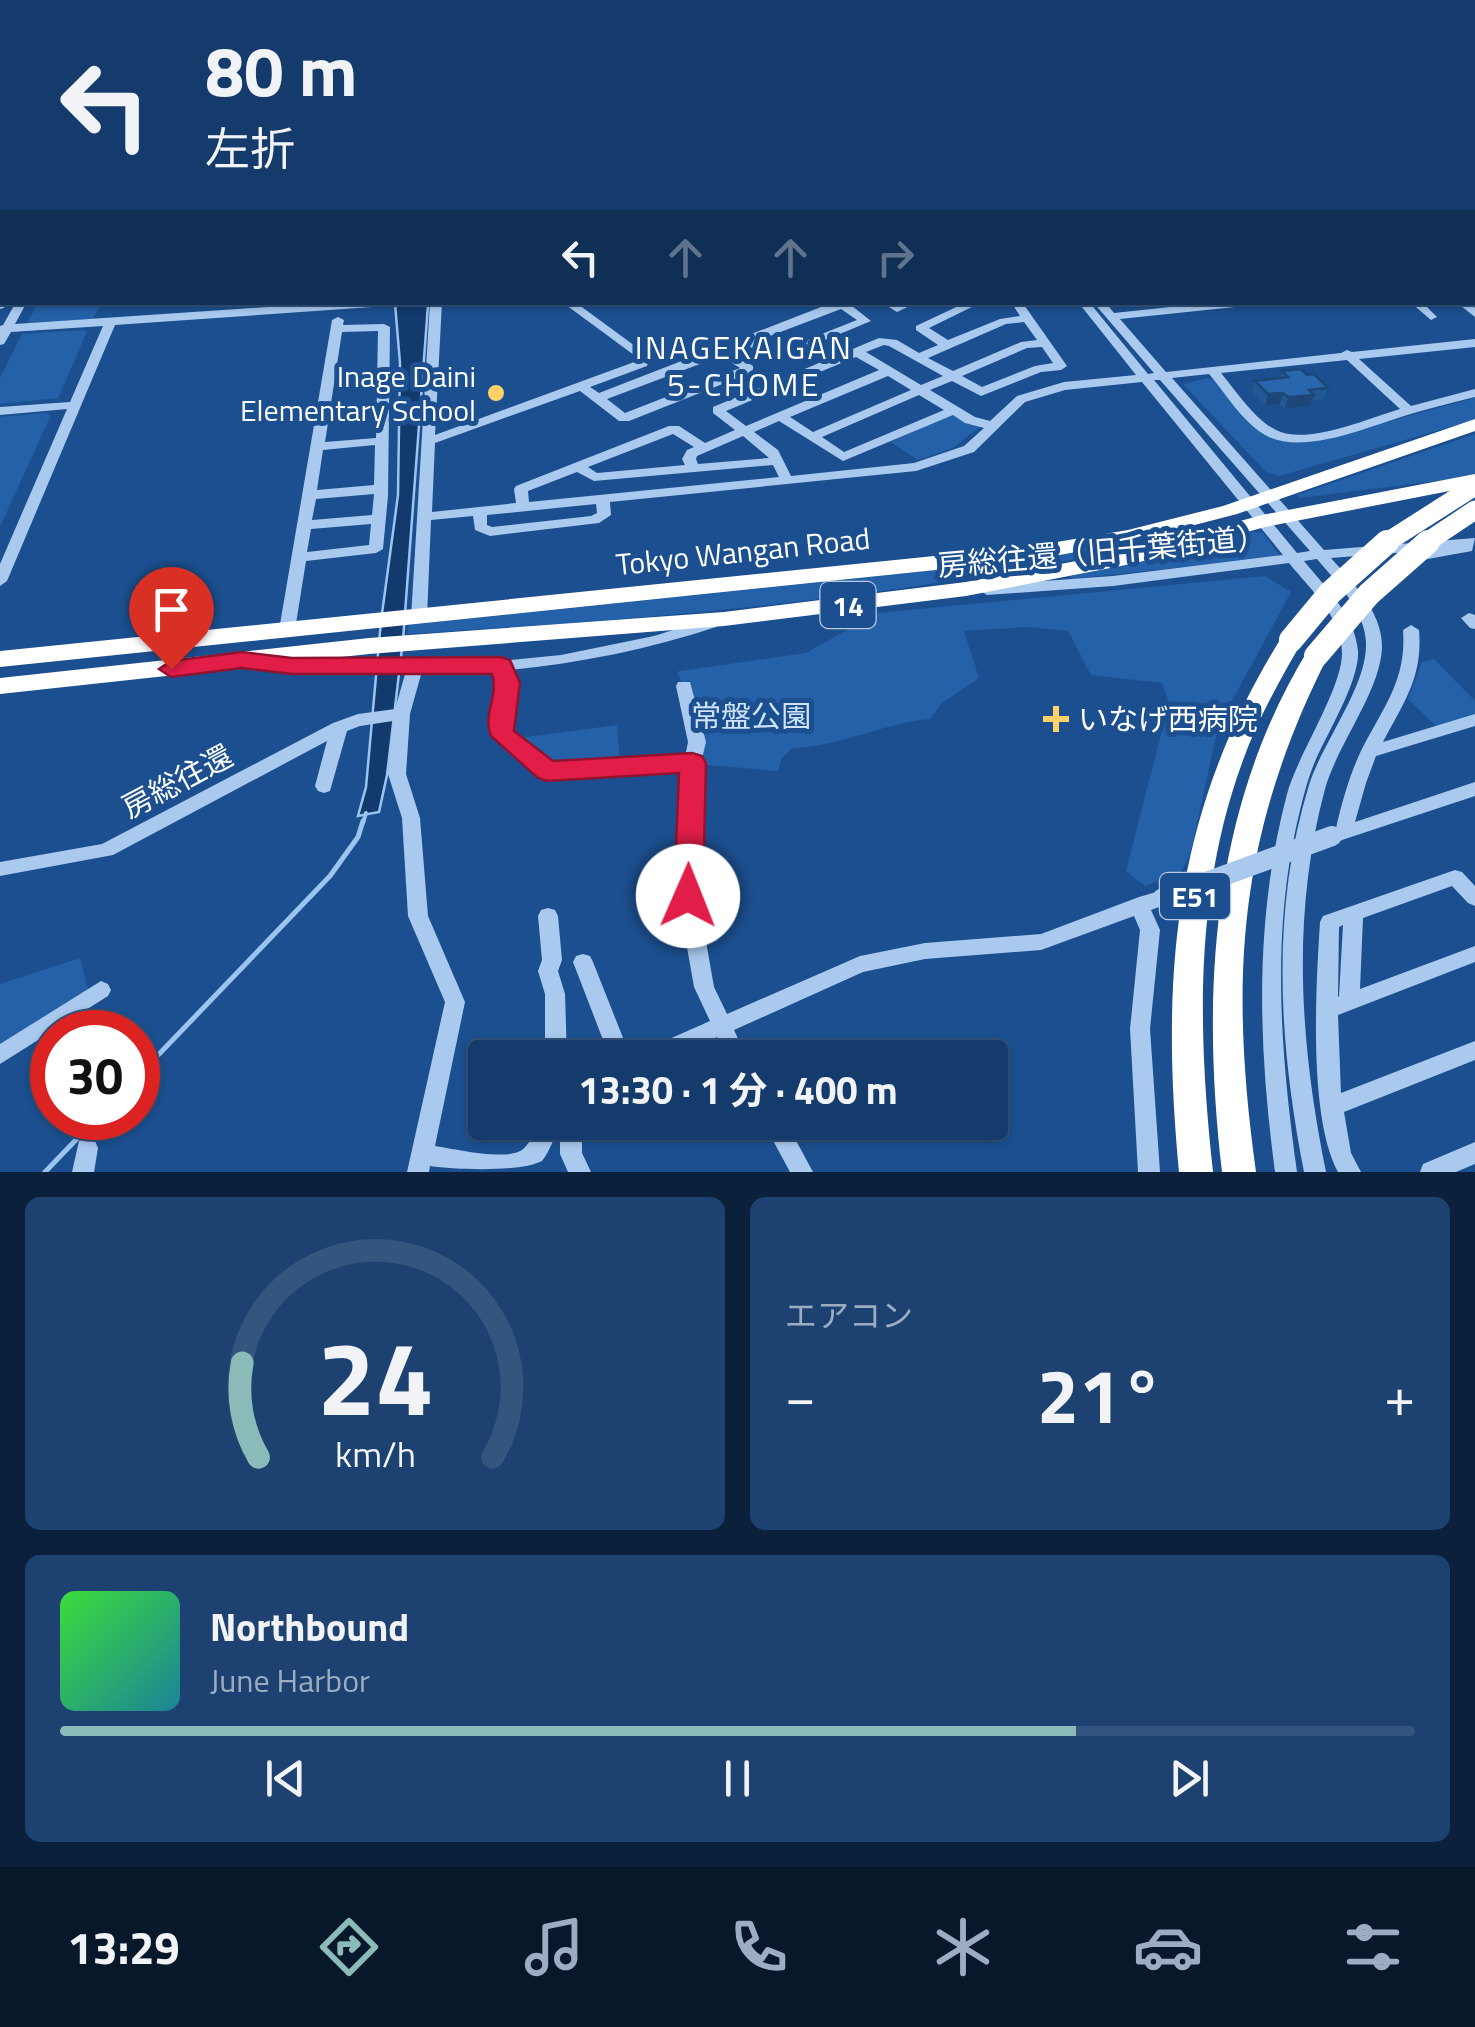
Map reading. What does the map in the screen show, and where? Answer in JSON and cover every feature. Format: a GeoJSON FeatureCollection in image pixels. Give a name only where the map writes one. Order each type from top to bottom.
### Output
{"type":"FeatureCollection","features":[{"type":"Feature","properties":{"kind":"highway","name":"Tokyo Wangan Road"},"geometry":{"type":"LineString","coordinates":[[0,659],[287,630],[401,640],[724,619],[914,596],[1079,569],[1266,510],[1475,425]]}},
{"type":"Feature","properties":{"kind":"highway","name":"Tokyo Wangan Road"},"geometry":{"type":"LineString","coordinates":[[0,686],[401,640],[1033,552],[1266,510],[1475,483]]}},
{"type":"Feature","properties":{"kind":"highway","name":"E51"},"geometry":{"type":"LineString","coordinates":[[1196,1172],[1186,1064],[1188,946],[1204,845],[1242,725],[1290,640],[1330,592],[1361,562],[1475,483]]}},
{"type":"Feature","properties":{"kind":"highway","name":"E51"},"geometry":{"type":"LineString","coordinates":[[1239,1172],[1226,1038],[1232,900],[1261,772],[1288,706],[1316,656],[1358,604],[1393,569],[1475,510]]}},
{"type":"Feature","properties":{"kind":"street"},"geometry":{"type":"LineString","coordinates":[[0,341],[20,305]]}},
{"type":"Feature","properties":{"kind":"street"},"geometry":{"type":"LineString","coordinates":[[4,329],[365,305]]}},
{"type":"Feature","properties":{"kind":"street"},"geometry":{"type":"LineString","coordinates":[[436,305],[423,517],[401,640],[397,774],[411,818],[418,916],[455,1002],[421,1163],[518,1164],[531,1156],[540,1140]]}},
{"type":"Feature","properties":{"kind":"street"},"geometry":{"type":"LineString","coordinates":[[428,440],[643,363],[644,357],[570,305]]}},
{"type":"Feature","properties":{"kind":"street"},"geometry":{"type":"LineString","coordinates":[[598,398],[838,305]]}},
{"type":"Feature","properties":{"kind":"street"},"geometry":{"type":"LineString","coordinates":[[748,341],[774,357],[866,321],[842,305]]}},
{"type":"Feature","properties":{"kind":"street"},"geometry":{"type":"LineString","coordinates":[[948,345],[920,328],[970,305]]}},
{"type":"Feature","properties":{"kind":"street"},"geometry":{"type":"LineString","coordinates":[[786,480],[773,453],[717,410],[888,341],[981,392],[1039,369],[1061,366],[1018,305]]}},
{"type":"Feature","properties":{"kind":"street"},"geometry":{"type":"LineString","coordinates":[[1086,305],[1155,375],[1266,510],[1322,556],[1365,612],[1374,651],[1371,667],[1318,784],[1296,891],[1291,1016],[1294,1068],[1315,1172]]}},
{"type":"Feature","properties":{"kind":"street"},"geometry":{"type":"LineString","coordinates":[[1100,305],[1266,510],[1296,560],[1340,618],[1350,662],[1300,778],[1274,890],[1272,1046],[1286,1172]]}},
{"type":"Feature","properties":{"kind":"street"},"geometry":{"type":"LineString","coordinates":[[1110,317],[1225,305]]}},
{"type":"Feature","properties":{"kind":"street"},"geometry":{"type":"LineString","coordinates":[[1418,305],[1431,317]]}},
{"type":"Feature","properties":{"kind":"street"},"geometry":{"type":"LineString","coordinates":[[287,630],[341,307]]}},
{"type":"Feature","properties":{"kind":"street"},"geometry":{"type":"LineString","coordinates":[[919,357],[1004,321],[1028,318]]}},
{"type":"Feature","properties":{"kind":"street"},"geometry":{"type":"LineString","coordinates":[[0,581],[110,322]]}},
{"type":"Feature","properties":{"kind":"street"},"geometry":{"type":"LineString","coordinates":[[299,557],[376,548],[384,327],[337,329]]}},
{"type":"Feature","properties":{"kind":"street"},"geometry":{"type":"LineString","coordinates":[[423,517],[603,496],[894,470],[944,460],[969,449],[1020,399],[1037,393],[1155,375],[1475,340]]}},
{"type":"Feature","properties":{"kind":"street"},"geometry":{"type":"LineString","coordinates":[[811,437],[1025,345],[1046,342]]}},
{"type":"Feature","properties":{"kind":"street"},"geometry":{"type":"LineString","coordinates":[[581,386],[624,418],[750,368],[722,351]]}},
{"type":"Feature","properties":{"kind":"street"},"geometry":{"type":"LineString","coordinates":[[858,352],[970,420],[993,426]]}},
{"type":"Feature","properties":{"kind":"street"},"geometry":{"type":"LineString","coordinates":[[1155,375],[1214,372],[1346,354],[1409,410]]}},
{"type":"Feature","properties":{"kind":"street"},"geometry":{"type":"LineString","coordinates":[[693,468],[690,456],[705,448],[888,371]]}},
{"type":"Feature","properties":{"kind":"street"},"geometry":{"type":"LineString","coordinates":[[1214,372],[1262,426],[1277,436],[1306,438],[1475,393]]}},
{"type":"Feature","properties":{"kind":"street"},"geometry":{"type":"LineString","coordinates":[[0,411],[75,405]]}},
{"type":"Feature","properties":{"kind":"street"},"geometry":{"type":"LineString","coordinates":[[780,416],[838,456],[850,456],[954,410]]}},
{"type":"Feature","properties":{"kind":"street"},"geometry":{"type":"LineString","coordinates":[[523,507],[521,489],[674,428],[705,448]]}},
{"type":"Feature","properties":{"kind":"street"},"geometry":{"type":"LineString","coordinates":[[318,446],[382,441]]}},
{"type":"Feature","properties":{"kind":"street"},"geometry":{"type":"LineString","coordinates":[[579,467],[594,477],[777,461]]}},
{"type":"Feature","properties":{"kind":"street"},"geometry":{"type":"LineString","coordinates":[[310,494],[381,488]]}},
{"type":"Feature","properties":{"kind":"street"},"geometry":{"type":"LineString","coordinates":[[480,512],[480,527],[490,532],[594,520],[604,515],[603,496]]}},
{"type":"Feature","properties":{"kind":"street"},"geometry":{"type":"LineString","coordinates":[[305,525],[379,518]]}},
{"type":"Feature","properties":{"kind":"street"},"geometry":{"type":"LineString","coordinates":[[1322,556],[1428,557],[1475,544]]}},
{"type":"Feature","properties":{"kind":"street","name":"房総往還（旧千葉街道）"},"geometry":{"type":"LineString","coordinates":[[914,596],[1113,581],[1322,556]]}},
{"type":"Feature","properties":{"kind":"street"},"geometry":{"type":"LineString","coordinates":[[242,660],[292,666],[352,666],[401,640],[501,666],[616,650],[724,619]]}},
{"type":"Feature","properties":{"kind":"street"},"geometry":{"type":"LineString","coordinates":[[1338,834],[1369,752],[1408,685],[1414,657],[1411,630]]}},
{"type":"Feature","properties":{"kind":"street"},"geometry":{"type":"LineString","coordinates":[[501,666],[507,683],[500,727],[504,736],[547,771],[692,763]]}},
{"type":"Feature","properties":{"kind":"street"},"geometry":{"type":"LineString","coordinates":[[684,686],[698,742],[692,763],[688,896],[704,987],[726,1040]]}},
{"type":"Feature","properties":{"kind":"street","name":"房総往還"},"geometry":{"type":"LineString","coordinates":[[0,869],[106,850],[339,727],[399,714]]}},
{"type":"Feature","properties":{"kind":"street"},"geometry":{"type":"LineString","coordinates":[[1369,752],[1475,720]]}},
{"type":"Feature","properties":{"kind":"street"},"geometry":{"type":"LineString","coordinates":[[324,786],[339,727]]}},
{"type":"Feature","properties":{"kind":"street"},"geometry":{"type":"LineString","coordinates":[[688,1040],[860,964],[925,951],[1042,942],[1338,834],[1472,794]]}},
{"type":"Feature","properties":{"kind":"street"},"geometry":{"type":"LineString","coordinates":[[1350,1172],[1338,1158],[1332,1106],[1338,1004],[1353,915],[1454,877],[1475,898]]}},
{"type":"Feature","properties":{"kind":"street"},"geometry":{"type":"LineString","coordinates":[[1138,906],[1150,930],[1140,1030],[1149,1172]]}},
{"type":"Feature","properties":{"kind":"street"},"geometry":{"type":"LineString","coordinates":[[548,916],[552,960],[548,971],[555,994],[556,1040]]}},
{"type":"Feature","properties":{"kind":"street"},"geometry":{"type":"LineString","coordinates":[[1338,1004],[1475,954]]}},
{"type":"Feature","properties":{"kind":"street"},"geometry":{"type":"LineString","coordinates":[[582,962],[614,1040]]}},
{"type":"Feature","properties":{"kind":"street"},"geometry":{"type":"LineString","coordinates":[[0,1054],[101,990]]}},
{"type":"Feature","properties":{"kind":"street"},"geometry":{"type":"LineString","coordinates":[[1332,1106],[1475,1050]]}},
{"type":"Feature","properties":{"kind":"street"},"geometry":{"type":"LineString","coordinates":[[572,1140],[572,1154],[580,1172]]}},
{"type":"Feature","properties":{"kind":"street"},"geometry":{"type":"LineString","coordinates":[[784,1140],[802,1172]]}},
{"type":"Feature","properties":{"kind":"street"},"geometry":{"type":"LineString","coordinates":[[83,1172],[87,1148]]}},
{"type":"Feature","properties":{"kind":"street"},"geometry":{"type":"LineString","coordinates":[[1431,1172],[1475,1153]]}},
{"type":"Feature","properties":{"kind":"green space"},"geometry":{"type":"Polygon","coordinates":[[[100,305],[93,319],[27,323],[36,307],[100,305]]]}},
{"type":"Feature","properties":{"kind":"green space"},"geometry":{"type":"Polygon","coordinates":[[[87,332],[58,398],[0,404],[0,378],[22,334],[87,332]]]}},
{"type":"Feature","properties":{"kind":"green space"},"geometry":{"type":"Polygon","coordinates":[[[1215,380],[1256,424],[1295,441],[1311,442],[1475,398],[1475,420],[1279,476],[1266,472],[1183,384],[1215,380]]]}},
{"type":"Feature","properties":{"kind":"green space"},"geometry":{"type":"Polygon","coordinates":[[[953,414],[980,427],[953,448],[918,460],[890,442],[953,414]]]}},
{"type":"Feature","properties":{"kind":"green space"},"geometry":{"type":"Polygon","coordinates":[[[51,415],[0,527],[0,417],[51,415]]]}},
{"type":"Feature","properties":{"kind":"green space"},"geometry":{"type":"Polygon","coordinates":[[[1475,434],[1475,473],[1467,477],[1300,498],[1297,495],[1475,434]]]}},
{"type":"Feature","properties":{"kind":"green space"},"geometry":{"type":"Polygon","coordinates":[[[1253,532],[1263,533],[1281,557],[1071,579],[1071,576],[1253,532]]]}},
{"type":"Feature","properties":{"kind":"green space"},"geometry":{"type":"Polygon","coordinates":[[[1178,537],[1082,558],[891,590],[602,621],[407,634],[409,625],[1003,563],[1178,537]]]}},
{"type":"Feature","properties":{"kind":"green space","name":"常盤公園"},"geometry":{"type":"Polygon","coordinates":[[[1265,576],[1291,592],[1216,737],[1190,855],[1180,873],[1145,886],[1126,871],[1169,703],[1162,683],[1091,675],[1068,631],[1029,627],[964,631],[979,678],[942,703],[930,719],[827,744],[792,748],[782,758],[778,771],[695,764],[704,735],[677,672],[680,671],[806,653],[877,613],[1265,576]]]}},
{"type":"Feature","properties":{"kind":"green space"},"geometry":{"type":"Polygon","coordinates":[[[1434,659],[1475,701],[1475,715],[1436,726],[1408,699],[1422,662],[1434,659]]]}},
{"type":"Feature","properties":{"kind":"green space"},"geometry":{"type":"Polygon","coordinates":[[[617,725],[620,763],[550,763],[527,750],[519,738],[617,725]]]}},
{"type":"Feature","properties":{"kind":"green space"},"geometry":{"type":"Polygon","coordinates":[[[80,958],[88,990],[57,1010],[30,1010],[30,1028],[0,1047],[0,984],[80,958]]]}},
{"type":"Feature","properties":{"kind":"shaded area"},"geometry":{"type":"Polygon","coordinates":[[[395,305],[428,305],[403,640],[387,775],[379,812],[358,816],[366,787],[381,621],[398,495],[400,363],[395,305]]]}},
{"type":"Feature","properties":{"kind":"building"},"geometry":{"type":"Polygon","coordinates":[[[1301,369],[1307,375],[1314,374],[1328,388],[1309,390],[1314,395],[1288,397],[1283,393],[1268,394],[1255,381],[1288,377],[1282,371],[1301,369]]]}},
{"type":"Feature","properties":{"kind":"waterway"},"geometry":{"type":"LineString","coordinates":[[363,823],[366,813]]}},
{"type":"Feature","properties":{"kind":"waterway"},"geometry":{"type":"LineString","coordinates":[[160,1053],[330,876],[358,837],[363,821]]}},
{"type":"Feature","properties":{"kind":"waterway"},"geometry":{"type":"LineString","coordinates":[[45,1172],[76,1140]]}},
{"type":"Feature","properties":{"kind":"place","name":"Inage Daini Elementary School"},"geometry":{"type":"Point","coordinates":[496,393]}},
{"type":"Feature","properties":{"kind":"place","name":"いなげ西病院"},"geometry":{"type":"Point","coordinates":[1056,719]}},
{"type":"Feature","properties":{"kind":"district","name":"INAGEKAIGAN 5-CHOME"},"geometry":{"type":"Point","coordinates":[744,366]}},
{"type":"Feature","properties":{"kind":"route"},"geometry":{"type":"LineString","coordinates":[[171,669],[242,660],[292,666],[501,666],[507,683],[500,727],[504,736],[547,771],[692,763],[688,896]]}}]}
